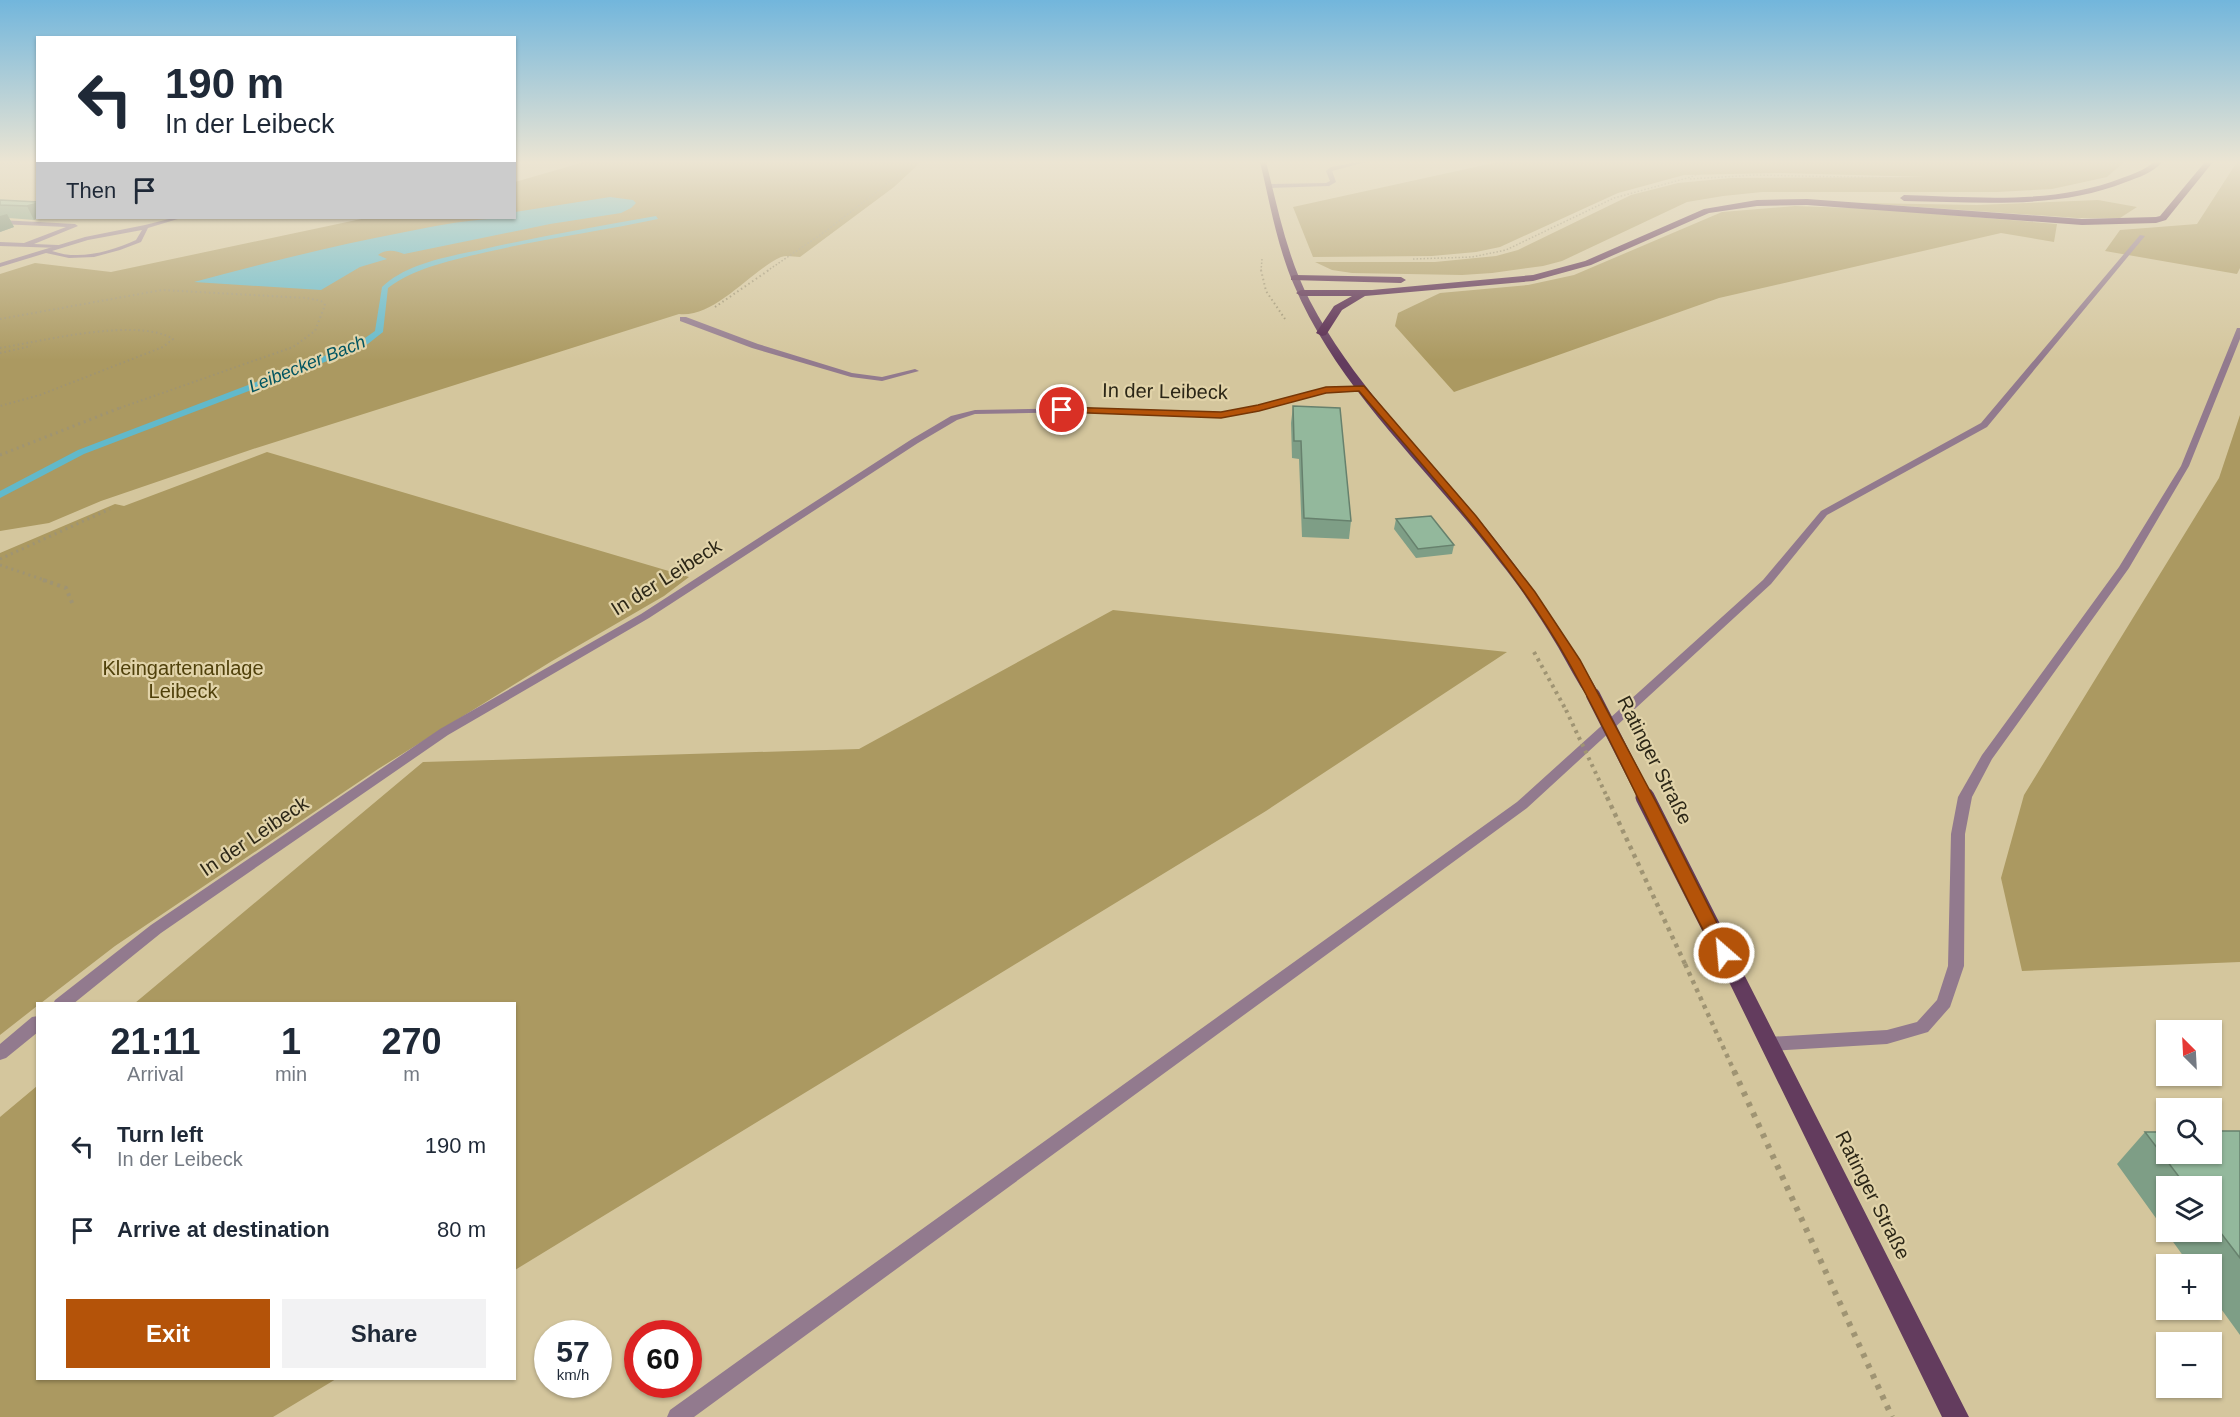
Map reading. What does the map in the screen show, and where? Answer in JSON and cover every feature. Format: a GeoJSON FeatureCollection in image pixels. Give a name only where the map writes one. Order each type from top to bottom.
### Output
{"type":"FeatureCollection","features":[{"type":"Feature","properties":{"kind":"highway"},"geometry":{"type":"LineString","coordinates":[[1295,278],[1449,280],[1526,274],[1568,264],[1653,228]]}},
{"type":"Feature","properties":{"kind":"highway"},"geometry":{"type":"LineString","coordinates":[[1301,293],[1372,293],[1491,284],[1563,272],[1666,228]]}},
{"type":"Feature","properties":{"kind":"highway"},"geometry":{"type":"LineString","coordinates":[[1322,333],[1338,308],[1352,299],[1372,293]]}},
{"type":"Feature","properties":{"kind":"main road","name":"Ratinger Straße"},"geometry":{"type":"LineString","coordinates":[[1280,228],[1288,259],[1301,293],[1322,333],[1361,388],[1473,518],[1531,595],[1574,660],[1715,935],[1956,1417]]}},
{"type":"Feature","properties":{"kind":"street"},"geometry":{"type":"LineString","coordinates":[[25,245],[69,228]]}},
{"type":"Feature","properties":{"kind":"street"},"geometry":{"type":"LineString","coordinates":[[0,265],[87,238],[140,228]]}},
{"type":"Feature","properties":{"kind":"street"},"geometry":{"type":"LineString","coordinates":[[46,251],[67,256],[108,251],[139,241],[145,228]]}},
{"type":"Feature","properties":{"kind":"street"},"geometry":{"type":"LineString","coordinates":[[677,1417],[1522,805],[1767,582],[1824,513],[1984,425],[2142,236]]}},
{"type":"Feature","properties":{"kind":"street"},"geometry":{"type":"LineString","coordinates":[[0,244],[58,247]]}},
{"type":"Feature","properties":{"kind":"street"},"geometry":{"type":"LineString","coordinates":[[683,319],[755,346],[851,375],[882,379],[915,371]]}},
{"type":"Feature","properties":{"kind":"street"},"geometry":{"type":"LineString","coordinates":[[1769,1044],[1887,1037],[1922,1027],[1944,1003],[1956,966],[1958,834],[1965,797],[1986,758],[2124,568],[2185,466],[2240,330]]}},
{"type":"Feature","properties":{"kind":"street","name":"In der Leibeck"},"geometry":{"type":"LineString","coordinates":[[64,1002],[156,929],[444,732],[645,616],[946,423],[975,412],[996,410],[1082,410],[1221,415],[1331,389],[1361,388]]}},
{"type":"Feature","properties":{"kind":"street"},"geometry":{"type":"LineString","coordinates":[[0,1053],[36,1024]]}},
{"type":"Feature","properties":{"kind":"path"},"geometry":{"type":"LineString","coordinates":[[692,323],[830,228]]}},
{"type":"Feature","properties":{"kind":"path"},"geometry":{"type":"LineString","coordinates":[[1409,260],[1472,257],[1506,250],[1551,228]]}},
{"type":"Feature","properties":{"kind":"path"},"geometry":{"type":"LineString","coordinates":[[1262,259],[1288,259]]}},
{"type":"Feature","properties":{"kind":"path"},"geometry":{"type":"LineString","coordinates":[[0,319],[162,290],[307,298],[321,301],[325,305],[321,324],[312,336],[293,347],[82,421],[0,455]]}},
{"type":"Feature","properties":{"kind":"path"},"geometry":{"type":"LineString","coordinates":[[0,348],[121,330],[164,332],[173,339],[163,347],[40,394],[0,406]]}},
{"type":"Feature","properties":{"kind":"path"},"geometry":{"type":"LineString","coordinates":[[0,353],[73,336]]}},
{"type":"Feature","properties":{"kind":"path"},"geometry":{"type":"LineString","coordinates":[[0,559],[110,509]]}},
{"type":"Feature","properties":{"kind":"path"},"geometry":{"type":"LineString","coordinates":[[0,566],[66,588],[73,605]]}},
{"type":"Feature","properties":{"kind":"path"},"geometry":{"type":"LineString","coordinates":[[1566,710],[1892,1417]]}},
{"type":"Feature","properties":{"kind":"green space"},"geometry":{"type":"Polygon","coordinates":[[[318,228],[839,228],[800,257],[781,257],[769,264],[706,309],[679,314],[253,449],[101,501],[49,523],[0,531],[0,274],[35,263],[111,272],[318,228]]]}},
{"type":"Feature","properties":{"kind":"green space"},"geometry":{"type":"Polygon","coordinates":[[[1301,228],[1541,228],[1500,247],[1476,252],[1432,256],[1313,257],[1301,228]]]}},
{"type":"Feature","properties":{"kind":"green space"},"geometry":{"type":"Polygon","coordinates":[[[1563,228],[1632,228],[1562,261],[1492,273],[1462,275],[1352,273],[1332,270],[1315,262],[1435,262],[1496,256],[1518,250],[1563,228]]]}},
{"type":"Feature","properties":{"kind":"green space"},"geometry":{"type":"Polygon","coordinates":[[[1684,228],[2056,228],[2054,242],[2001,233],[1719,298],[1454,392],[1395,326],[1398,313],[1440,293],[1528,285],[1574,275],[1684,228]]]}},
{"type":"Feature","properties":{"kind":"green space"},"geometry":{"type":"Polygon","coordinates":[[[2240,228],[2240,268],[2237,274],[2105,251],[2120,230],[2240,228]]]}},
{"type":"Feature","properties":{"kind":"green space"},"geometry":{"type":"Polygon","coordinates":[[[2240,415],[2240,962],[2022,971],[2001,878],[2024,795],[2219,478],[2240,415]]]}},
{"type":"Feature","properties":{"kind":"green space","name":"Kleingartenanlage Leibeck"},"geometry":{"type":"Polygon","coordinates":[[[267,452],[689,577],[664,596],[552,661],[378,769],[115,946],[42,1002],[36,1002],[36,1007],[0,1035],[0,553],[115,504],[124,506],[267,452]]]}},
{"type":"Feature","properties":{"kind":"green space"},"geometry":{"type":"Polygon","coordinates":[[[1113,610],[1507,652],[1266,811],[516,1269],[516,1002],[136,1002],[423,762],[859,749],[1113,610]]]}},
{"type":"Feature","properties":{"kind":"green space"},"geometry":{"type":"Polygon","coordinates":[[[36,1087],[36,1380],[334,1380],[273,1417],[0,1417],[0,1117],[36,1087]]]}},
{"type":"Feature","properties":{"kind":"water"},"geometry":{"type":"Polygon","coordinates":[[[423,228],[530,228],[404,254],[387,251],[378,255],[387,259],[360,267],[321,290],[194,282],[297,256],[423,228]]]}},
{"type":"Feature","properties":{"kind":"building"},"geometry":{"type":"Polygon","coordinates":[[[1293,406],[1340,408],[1351,521],[1304,518],[1301,441],[1294,441],[1293,406]]]}},
{"type":"Feature","properties":{"kind":"building"},"geometry":{"type":"Polygon","coordinates":[[[1431,516],[1454,545],[1418,549],[1396,519],[1431,516]]]}},
{"type":"Feature","properties":{"kind":"building"},"geometry":{"type":"Polygon","coordinates":[[[2222,1131],[2240,1131],[2240,1258],[2222,1234],[2222,1176],[2178,1176],[2169,1164],[2222,1164],[2222,1131]]]}},
{"type":"Feature","properties":{"kind":"building"},"geometry":{"type":"Polygon","coordinates":[[[2145,1132],[2156,1132],[2156,1146],[2145,1132]]]}},
{"type":"Feature","properties":{"kind":"waterway","name":"Leibecker Bach"},"geometry":{"type":"LineString","coordinates":[[0,495],[81,452],[361,345],[379,332],[385,287],[400,276],[429,265],[468,255],[600,228]]}},
{"type":"Feature","properties":{"kind":"route"},"geometry":{"type":"LineString","coordinates":[[1062,410],[1221,415],[1259,408],[1326,390],[1361,388],[1473,518],[1531,595],[1574,660],[1650,804],[1724,953]]}}]}
